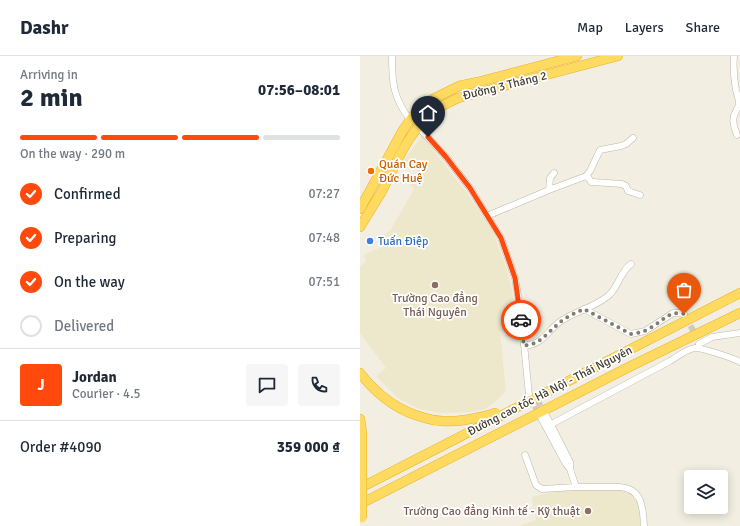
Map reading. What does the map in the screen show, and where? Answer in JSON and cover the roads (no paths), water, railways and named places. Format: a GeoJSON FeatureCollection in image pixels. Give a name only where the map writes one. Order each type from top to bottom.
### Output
{"type":"FeatureCollection","features":[{"type":"Feature","properties":{"kind":"highway","name":"Đường 3 Tháng 2"},"geometry":{"type":"LineString","coordinates":[[360,227],[380,193],[403,148],[428,116],[440,107],[480,87],[577,56]]}},
{"type":"Feature","properties":{"kind":"highway","name":"Đường 3 Tháng 2"},"geometry":{"type":"LineString","coordinates":[[360,209],[410,120],[420,108],[429,101],[459,86],[480,87],[556,73],[618,56]]}},
{"type":"Feature","properties":{"kind":"highway","name":"Đường cao tốc Hà Nội - Thái Nguyên"},"geometry":{"type":"LineString","coordinates":[[360,488],[740,293]]}},
{"type":"Feature","properties":{"kind":"highway","name":"Đường cao tốc Hà Nội - Thái Nguyên"},"geometry":{"type":"LineString","coordinates":[[360,504],[631,366],[740,313]]}},
{"type":"Feature","properties":{"kind":"highway"},"geometry":{"type":"LineString","coordinates":[[360,373],[385,399],[410,413],[434,421],[456,421],[485,417],[564,378],[625,352]]}},
{"type":"Feature","properties":{"kind":"highway"},"geometry":{"type":"LineString","coordinates":[[360,419],[362,433],[361,518]]}},
{"type":"Feature","properties":{"kind":"highway"},"geometry":{"type":"LineString","coordinates":[[361,518],[384,497],[442,462]]}},
{"type":"Feature","properties":{"kind":"street"},"geometry":{"type":"LineString","coordinates":[[392,56],[394,90],[400,105],[410,120]]}},
{"type":"Feature","properties":{"kind":"street"},"geometry":{"type":"LineString","coordinates":[[734,56],[733,67],[739,107],[733,118],[733,125],[737,135]]}},
{"type":"Feature","properties":{"kind":"street"},"geometry":{"type":"LineString","coordinates":[[418,127],[446,157],[470,188],[501,238],[515,278],[528,385],[531,394]]}},
{"type":"Feature","properties":{"kind":"street"},"geometry":{"type":"LineString","coordinates":[[487,216],[586,176],[600,150],[621,146],[633,138]]}},
{"type":"Feature","properties":{"kind":"street"},"geometry":{"type":"LineString","coordinates":[[549,190],[550,178],[554,173]]}},
{"type":"Feature","properties":{"kind":"street"},"geometry":{"type":"LineString","coordinates":[[586,176],[590,182],[622,184],[626,186],[628,191],[640,195]]}},
{"type":"Feature","properties":{"kind":"street"},"geometry":{"type":"LineString","coordinates":[[524,346],[536,343],[569,316],[608,296],[626,268],[632,264]]}},
{"type":"Feature","properties":{"kind":"street"},"geometry":{"type":"LineString","coordinates":[[584,309],[631,334],[645,331],[673,313],[684,314]]}},
{"type":"Feature","properties":{"kind":"street"},"geometry":{"type":"LineString","coordinates":[[549,426],[712,337],[740,333]]}},
{"type":"Feature","properties":{"kind":"street"},"geometry":{"type":"LineString","coordinates":[[699,344],[740,362]]}},
{"type":"Feature","properties":{"kind":"street"},"geometry":{"type":"LineString","coordinates":[[542,415],[570,462],[570,469],[576,487]]}},
{"type":"Feature","properties":{"kind":"street"},"geometry":{"type":"LineString","coordinates":[[525,455],[536,484],[542,489],[625,487],[634,491],[639,497],[643,511],[644,526]]}},
{"type":"Feature","properties":{"kind":"tunnel"},"geometry":{"type":"LineString","coordinates":[[686,318],[698,339]]}},
{"type":"Feature","properties":{"kind":"tunnel"},"geometry":{"type":"LineString","coordinates":[[533,393],[545,413]]}},
{"type":"Feature","properties":{"kind":"tunnel"},"geometry":{"type":"LineString","coordinates":[[531,398],[540,416]]}},
{"type":"Feature","properties":{"kind":"place","name":"Quán Cay Đức Huệ"},"geometry":{"type":"Point","coordinates":[371,171]}},
{"type":"Feature","properties":{"kind":"place","name":"Tuấn Điệp"},"geometry":{"type":"Point","coordinates":[370,241]}},
{"type":"Feature","properties":{"kind":"place","name":"Trường Cao đẳng Thái Nguyên"},"geometry":{"type":"Point","coordinates":[435,285]}},
{"type":"Feature","properties":{"kind":"place","name":"Trường Cao đẳng Kinh tế - Kỹ thuật"},"geometry":{"type":"Point","coordinates":[588,511]}}]}
